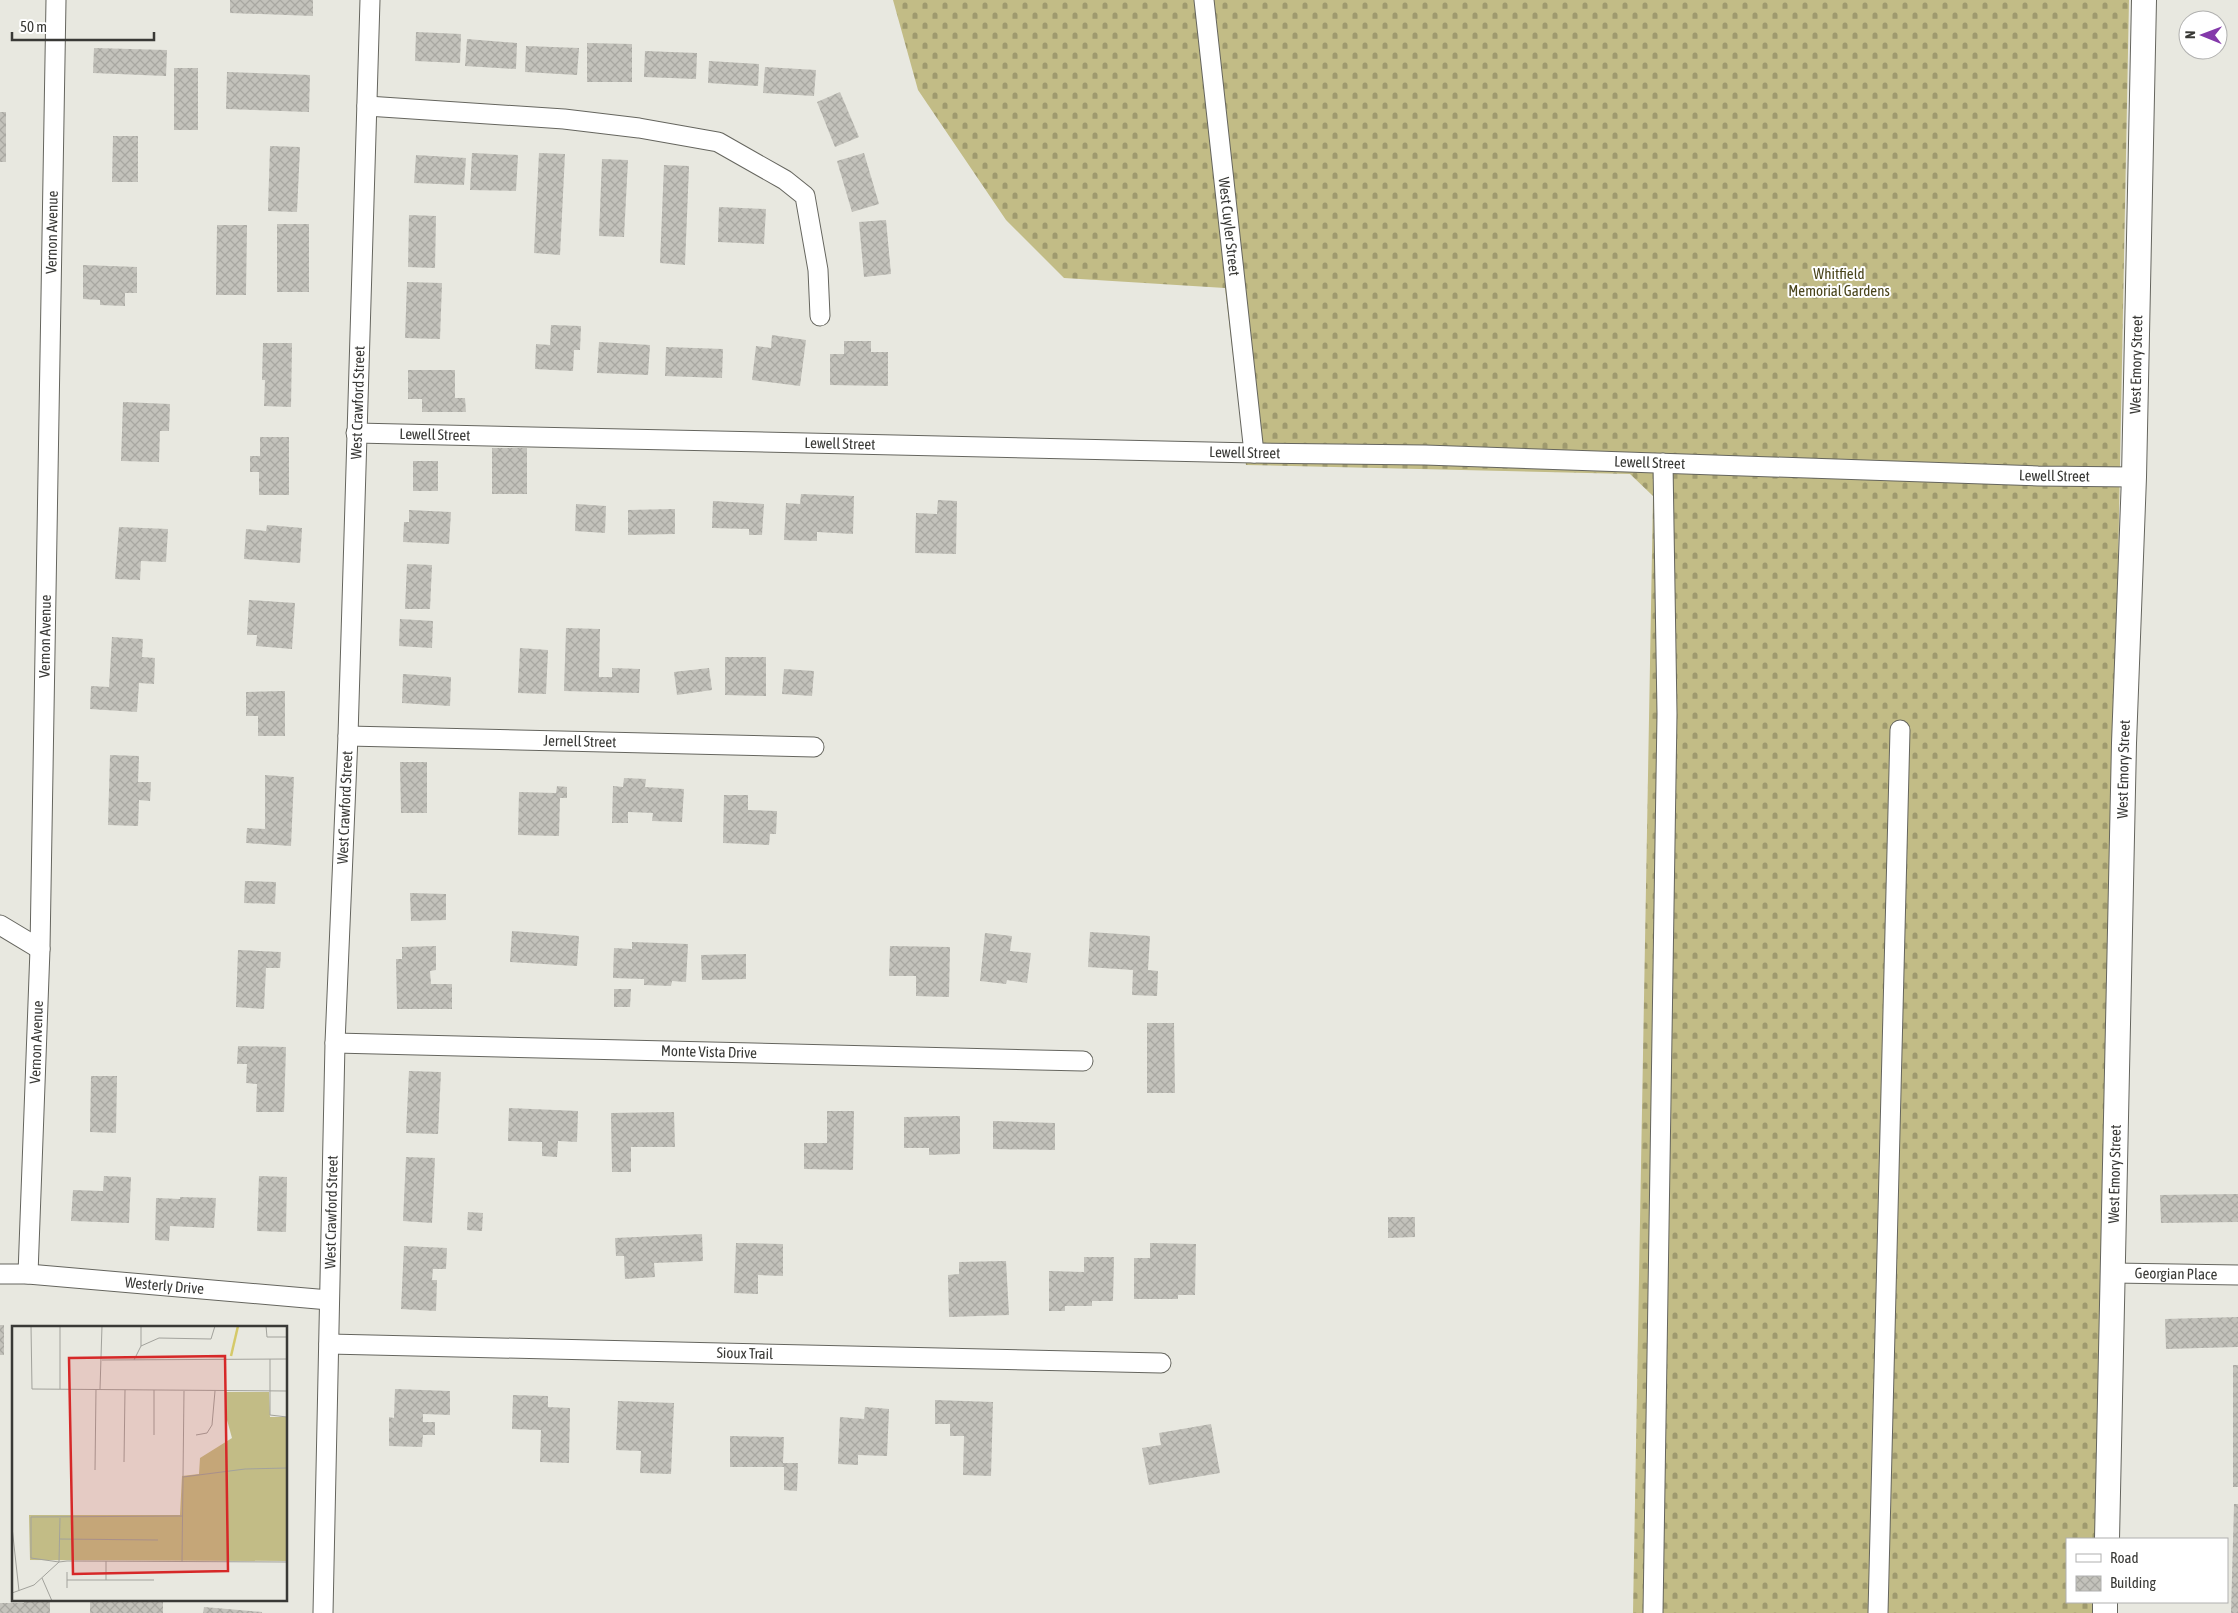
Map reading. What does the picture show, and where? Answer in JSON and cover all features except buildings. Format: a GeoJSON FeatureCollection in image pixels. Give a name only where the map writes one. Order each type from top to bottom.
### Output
{"type":"FeatureCollection","features":[{"type":"Feature","properties":{"kind":"street","name":"Vernon Avenue"},"geometry":{"type":"LineString","coordinates":[[28,1274],[40,949],[56,0]]}},
{"type":"Feature","properties":{"kind":"street","name":"West Crawford Street"},"geometry":{"type":"LineString","coordinates":[[323,1613],[335,1043],[348,736],[370,0]]}},
{"type":"Feature","properties":{"kind":"street","name":"West Cuyler Street"},"geometry":{"type":"LineString","coordinates":[[1204,0],[1254,453]]}},
{"type":"Feature","properties":{"kind":"street","name":"West Emory Street"},"geometry":{"type":"LineString","coordinates":[[2107,1538],[2124,743],[2134,477],[2144,0]]}},
{"type":"Feature","properties":{"kind":"street"},"geometry":{"type":"LineString","coordinates":[[367,106],[564,119],[639,128],[718,142],[784,180],[806,196],[818,270],[820,316]]}},
{"type":"Feature","properties":{"kind":"street","name":"Lewell Street"},"geometry":{"type":"LineString","coordinates":[[356,432],[1254,453],[1425,455],[2038,476],[2134,477]]}},
{"type":"Feature","properties":{"kind":"street"},"geometry":{"type":"LineString","coordinates":[[1652,1613],[1667,714],[1663,463]]}},
{"type":"Feature","properties":{"kind":"street"},"geometry":{"type":"LineString","coordinates":[[1878,1613],[1900,730]]}},
{"type":"Feature","properties":{"kind":"street","name":"Jernell Street"},"geometry":{"type":"LineString","coordinates":[[348,736],[814,747]]}},
{"type":"Feature","properties":{"kind":"street"},"geometry":{"type":"LineString","coordinates":[[0,926],[40,949]]}},
{"type":"Feature","properties":{"kind":"street","name":"Monte Vista Drive"},"geometry":{"type":"LineString","coordinates":[[335,1043],[1082,1062]]}},
{"type":"Feature","properties":{"kind":"street","name":"Georgian Place"},"geometry":{"type":"LineString","coordinates":[[2114,1273],[2238,1275]]}},
{"type":"Feature","properties":{"kind":"street","name":"Westerly Drive"},"geometry":{"type":"LineString","coordinates":[[0,1274],[28,1274],[329,1300]]}},
{"type":"Feature","properties":{"kind":"street","name":"Sioux Trail"},"geometry":{"type":"LineString","coordinates":[[329,1344],[1161,1363]]}},
{"type":"Feature","properties":{"kind":"green space","name":"Whitfield Memorial Gardens"},"geometry":{"type":"Polygon","coordinates":[[[893,0],[2129,0],[2110,982],[2110,1538],[2066,1538],[2066,1603],[2110,1603],[2110,1613],[1633,1613],[1653,496],[1630,474],[1246,465],[1225,288],[1064,278],[1006,220],[918,90],[893,0]]]}}]}
